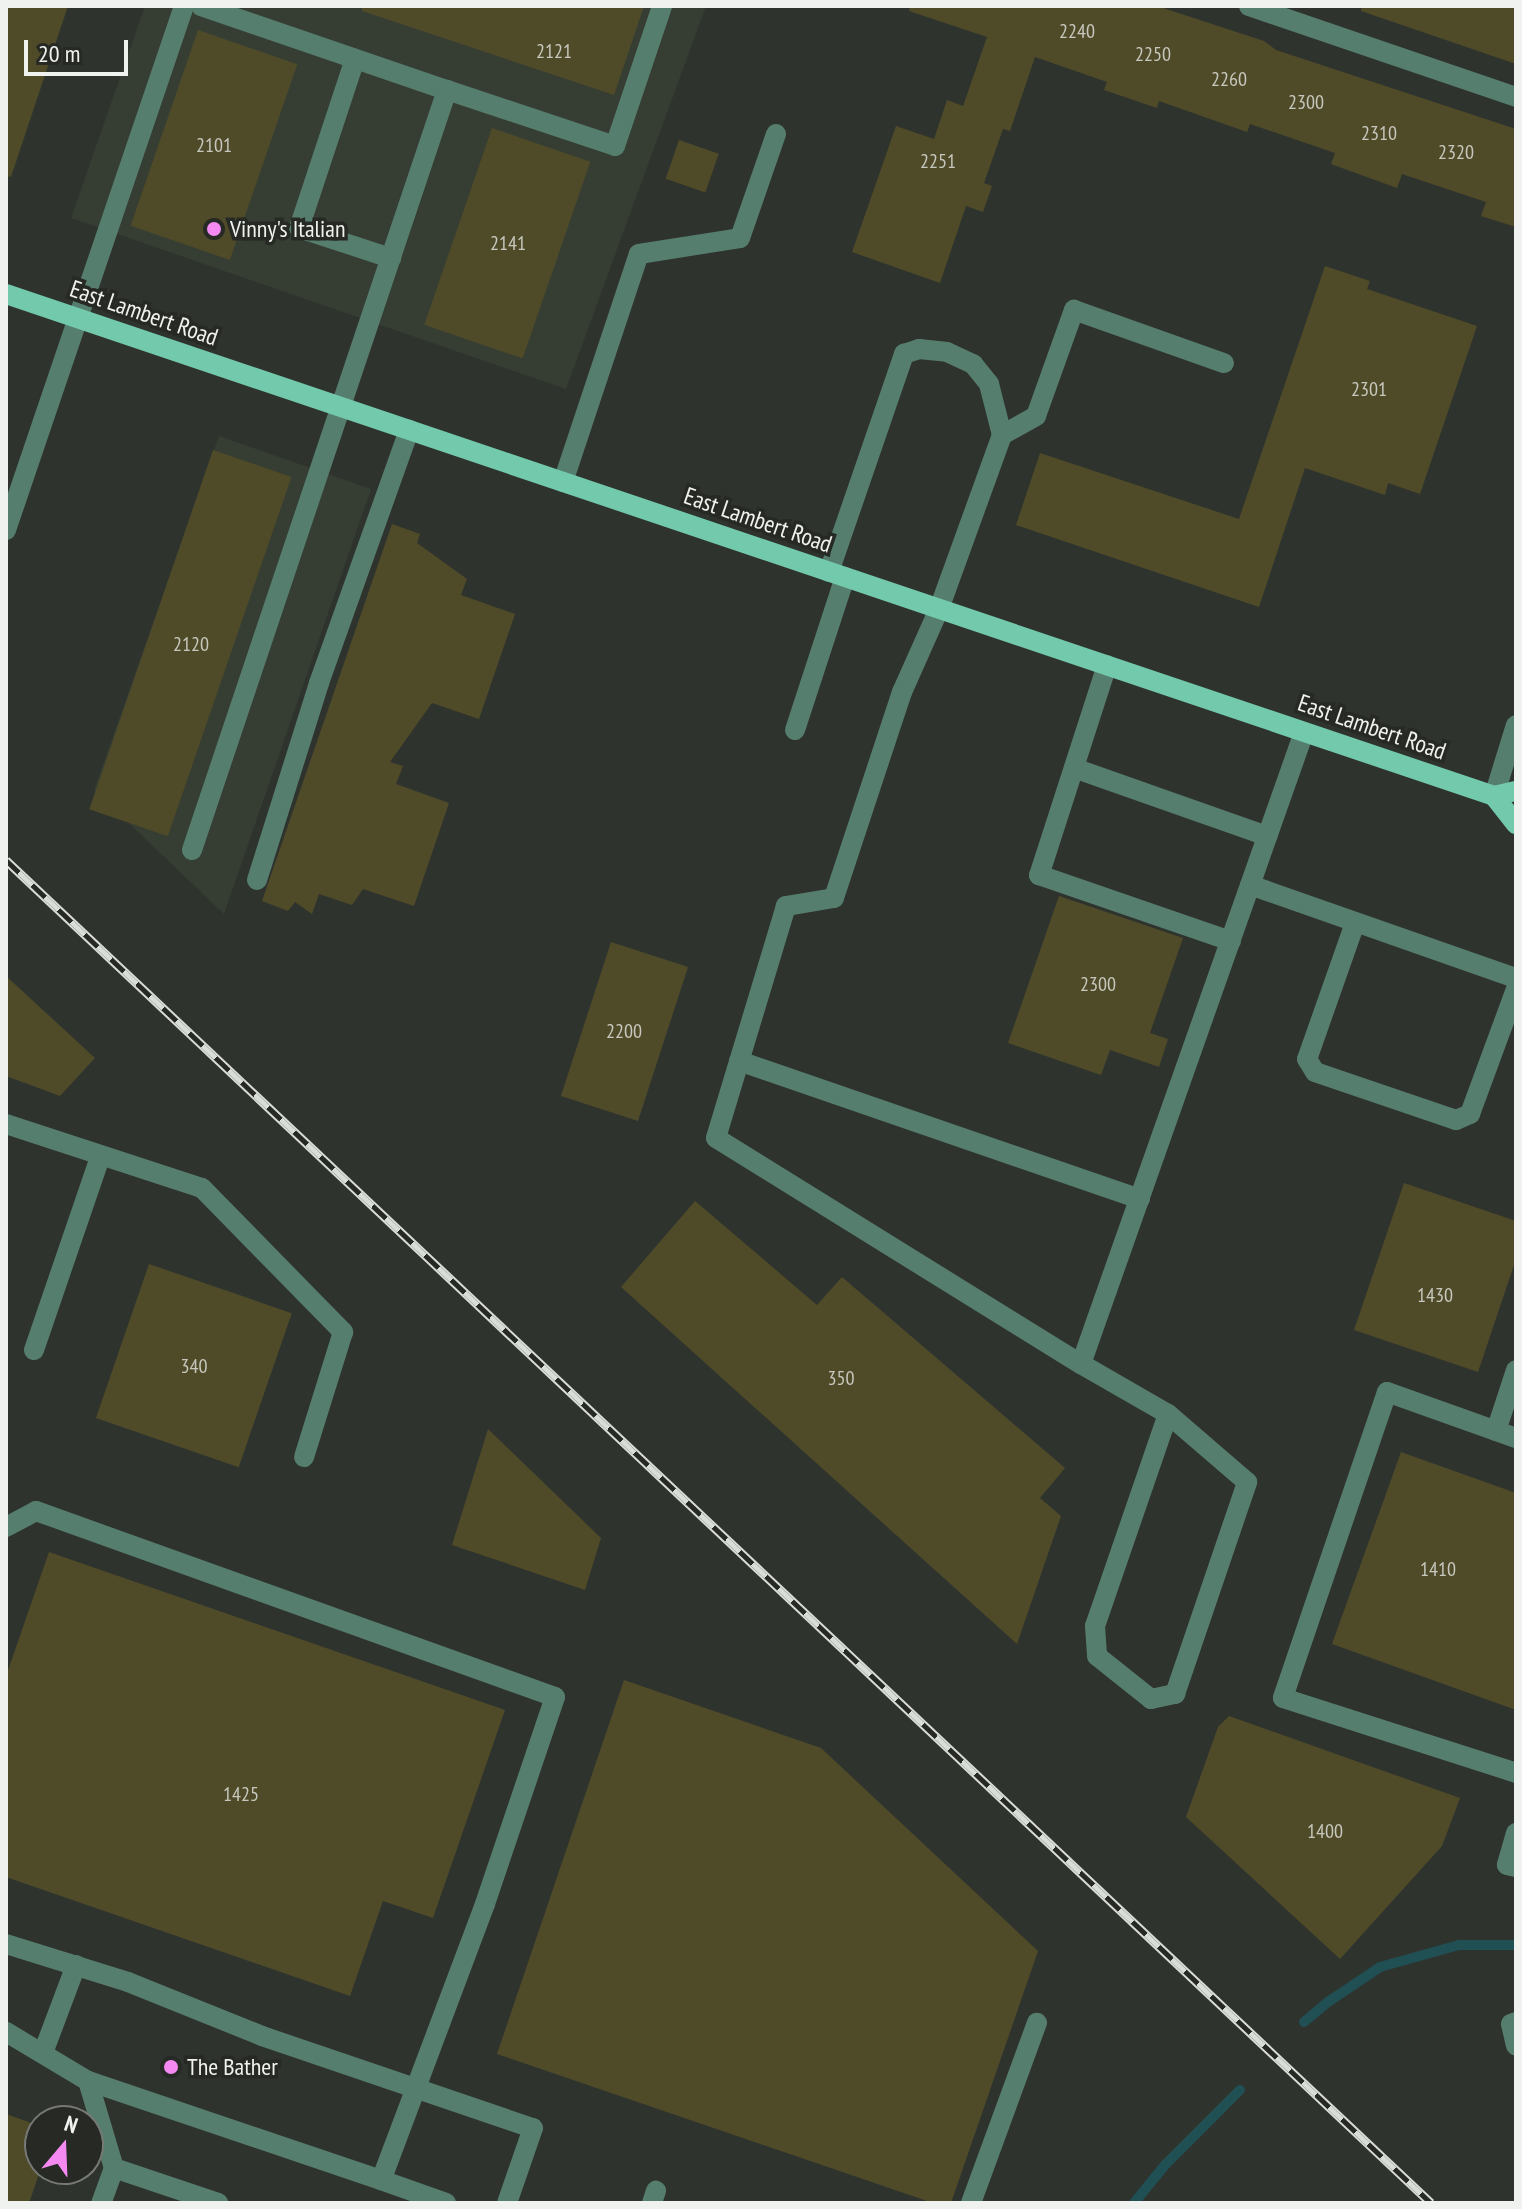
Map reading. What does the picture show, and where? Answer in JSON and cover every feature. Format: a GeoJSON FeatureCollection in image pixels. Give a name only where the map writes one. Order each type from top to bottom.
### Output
{"type":"FeatureCollection","features":[{"type":"Feature","properties":{"kind":"main road","name":"East Lambert Road"},"geometry":{"type":"LineString","coordinates":[[6,294],[1494,796]]}},
{"type":"Feature","properties":{"kind":"main road"},"geometry":{"type":"LineString","coordinates":[[1516,791],[1494,796],[1516,824]]}},
{"type":"Feature","properties":{"kind":"street"},"geometry":{"type":"LineString","coordinates":[[6,530],[184,6]]}},
{"type":"Feature","properties":{"kind":"street"},"geometry":{"type":"LineString","coordinates":[[201,6],[615,146],[662,6]]}},
{"type":"Feature","properties":{"kind":"street"},"geometry":{"type":"LineString","coordinates":[[1249,6],[1516,97]]}},
{"type":"Feature","properties":{"kind":"street"},"geometry":{"type":"LineString","coordinates":[[355,59],[299,228],[391,258]]}},
{"type":"Feature","properties":{"kind":"street"},"geometry":{"type":"LineString","coordinates":[[192,850],[447,90]]}},
{"type":"Feature","properties":{"kind":"street"},"geometry":{"type":"LineString","coordinates":[[563,482],[639,254],[740,238],[776,134]]}},
{"type":"Feature","properties":{"kind":"street"},"geometry":{"type":"LineString","coordinates":[[1002,435],[1036,416],[1074,310],[1224,363]]}},
{"type":"Feature","properties":{"kind":"street"},"geometry":{"type":"LineString","coordinates":[[795,730],[837,574],[904,354],[919,349],[947,352],[973,364],[989,384],[1002,435],[939,609],[902,692],[834,898],[786,906],[716,1138],[1081,1364],[1168,1414],[1247,1482],[1175,1694],[1151,1699],[1097,1656],[1095,1626],[1168,1414]]}},
{"type":"Feature","properties":{"kind":"street"},"geometry":{"type":"LineString","coordinates":[[257,880],[319,683],[409,430]]}},
{"type":"Feature","properties":{"kind":"street"},"geometry":{"type":"LineString","coordinates":[[1107,665],[1039,875],[1231,941]]}},
{"type":"Feature","properties":{"kind":"street"},"geometry":{"type":"LineString","coordinates":[[1494,796],[1516,725]]}},
{"type":"Feature","properties":{"kind":"street"},"geometry":{"type":"LineString","coordinates":[[1081,1364],[1304,732]]}},
{"type":"Feature","properties":{"kind":"street"},"geometry":{"type":"LineString","coordinates":[[1074,768],[1267,836]]}},
{"type":"Feature","properties":{"kind":"street"},"geometry":{"type":"LineString","coordinates":[[1250,885],[1516,978]]}},
{"type":"Feature","properties":{"kind":"street"},"geometry":{"type":"LineString","coordinates":[[1355,923],[1307,1059],[1315,1072],[1456,1120],[1470,1114],[1516,989]]}},
{"type":"Feature","properties":{"kind":"street"},"geometry":{"type":"LineString","coordinates":[[739,1061],[1140,1199]]}},
{"type":"Feature","properties":{"kind":"street"},"geometry":{"type":"LineString","coordinates":[[6,1124],[202,1188],[343,1332],[304,1457]]}},
{"type":"Feature","properties":{"kind":"street"},"geometry":{"type":"LineString","coordinates":[[34,1350],[100,1157]]}},
{"type":"Feature","properties":{"kind":"street"},"geometry":{"type":"LineString","coordinates":[[1496,1431],[1516,1370]]}},
{"type":"Feature","properties":{"kind":"street"},"geometry":{"type":"LineString","coordinates":[[1516,1438],[1387,1392],[1283,1698],[1516,1773]]}},
{"type":"Feature","properties":{"kind":"street"},"geometry":{"type":"LineString","coordinates":[[6,1527],[36,1511],[555,1697],[485,1904],[381,2180]]}},
{"type":"Feature","properties":{"kind":"street"},"geometry":{"type":"LineString","coordinates":[[1516,1833],[1507,1865],[1516,1867]]}},
{"type":"Feature","properties":{"kind":"street"},"geometry":{"type":"LineString","coordinates":[[6,1944],[76,1965],[416,2089],[533,2128],[507,2203]]}},
{"type":"Feature","properties":{"kind":"street"},"geometry":{"type":"LineString","coordinates":[[43,2053],[76,1965]]}},
{"type":"Feature","properties":{"kind":"street"},"geometry":{"type":"LineString","coordinates":[[1516,2022],[1511,2024],[1516,2045]]}},
{"type":"Feature","properties":{"kind":"street"},"geometry":{"type":"LineString","coordinates":[[971,2203],[1037,2023]]}},
{"type":"Feature","properties":{"kind":"street"},"geometry":{"type":"LineString","coordinates":[[6,2032],[88,2081],[446,2203]]}},
{"type":"Feature","properties":{"kind":"street"},"geometry":{"type":"LineString","coordinates":[[88,2081],[114,2168],[101,2203]]}},
{"type":"Feature","properties":{"kind":"street"},"geometry":{"type":"LineString","coordinates":[[114,2168],[218,2203]]}},
{"type":"Feature","properties":{"kind":"shaded area"},"geometry":{"type":"Polygon","coordinates":[[[145,6],[706,6],[566,389],[71,218],[145,6]]]}},
{"type":"Feature","properties":{"kind":"shaded area"},"geometry":{"type":"Polygon","coordinates":[[[219,436],[371,489],[224,914],[94,790],[219,436]]]}},
{"type":"Feature","properties":{"kind":"building"},"geometry":{"type":"Polygon","coordinates":[[[6,6],[68,6],[11,177],[6,176],[6,6]]]}},
{"type":"Feature","properties":{"kind":"building"},"geometry":{"type":"Polygon","coordinates":[[[362,6],[644,6],[614,95],[362,11],[362,6]]]}},
{"type":"Feature","properties":{"kind":"building"},"geometry":{"type":"Polygon","coordinates":[[[910,6],[1157,6],[1264,41],[1276,50],[1516,129],[1516,227],[1481,216],[1486,202],[1402,174],[1397,188],[1331,164],[1335,153],[1250,124],[1247,132],[1159,101],[1157,108],[1104,90],[1107,82],[1035,57],[1010,131],[1003,129],[984,183],[992,186],[983,212],[966,206],[940,283],[852,252],[896,126],[934,139],[947,100],[963,106],[987,37],[909,11],[910,6]]]}},
{"type":"Feature","properties":{"kind":"building"},"geometry":{"type":"Polygon","coordinates":[[[1362,6],[1516,6],[1516,64],[1361,11],[1362,6]]]}},
{"type":"Feature","properties":{"kind":"building"},"geometry":{"type":"Polygon","coordinates":[[[198,30],[297,64],[230,260],[131,226],[198,30]]]}},
{"type":"Feature","properties":{"kind":"building"},"geometry":{"type":"Polygon","coordinates":[[[492,128],[590,162],[523,359],[424,325],[492,128]]]}},
{"type":"Feature","properties":{"kind":"building"},"geometry":{"type":"Polygon","coordinates":[[[679,140],[719,154],[705,192],[666,179],[679,140]]]}},
{"type":"Feature","properties":{"kind":"building"},"geometry":{"type":"Polygon","coordinates":[[[1325,266],[1370,281],[1367,289],[1477,326],[1420,494],[1388,483],[1385,495],[1305,468],[1259,607],[1016,525],[1040,453],[1239,519],[1325,266]]]}},
{"type":"Feature","properties":{"kind":"building"},"geometry":{"type":"Polygon","coordinates":[[[213,450],[291,477],[168,836],[89,809],[213,450]]]}},
{"type":"Feature","properties":{"kind":"building"},"geometry":{"type":"Polygon","coordinates":[[[392,524],[420,534],[417,543],[467,579],[461,595],[515,614],[479,719],[432,703],[390,762],[403,766],[396,784],[449,803],[414,906],[363,889],[352,905],[319,894],[312,914],[295,902],[288,911],[262,901],[392,524]]]}},
{"type":"Feature","properties":{"kind":"building"},"geometry":{"type":"Polygon","coordinates":[[[1059,896],[1183,938],[1150,1033],[1168,1039],[1159,1067],[1110,1050],[1101,1075],[1008,1043],[1059,896]]]}},
{"type":"Feature","properties":{"kind":"building"},"geometry":{"type":"Polygon","coordinates":[[[611,942],[688,967],[638,1121],[561,1096],[611,942]]]}},
{"type":"Feature","properties":{"kind":"building"},"geometry":{"type":"Polygon","coordinates":[[[6,976],[95,1058],[60,1096],[6,1076],[6,976]]]}},
{"type":"Feature","properties":{"kind":"building"},"geometry":{"type":"Polygon","coordinates":[[[1404,1183],[1516,1221],[1516,1259],[1478,1372],[1354,1330],[1404,1183]]]}},
{"type":"Feature","properties":{"kind":"building"},"geometry":{"type":"Polygon","coordinates":[[[695,1201],[817,1305],[842,1277],[1065,1468],[1040,1498],[1061,1516],[1017,1644],[621,1287],[695,1201]]]}},
{"type":"Feature","properties":{"kind":"building"},"geometry":{"type":"Polygon","coordinates":[[[149,1264],[292,1313],[239,1467],[96,1418],[149,1264]]]}},
{"type":"Feature","properties":{"kind":"building"},"geometry":{"type":"Polygon","coordinates":[[[488,1429],[601,1538],[585,1590],[452,1545],[488,1429]]]}},
{"type":"Feature","properties":{"kind":"building"},"geometry":{"type":"Polygon","coordinates":[[[1401,1452],[1516,1493],[1516,1710],[1332,1644],[1401,1452]]]}},
{"type":"Feature","properties":{"kind":"building"},"geometry":{"type":"Polygon","coordinates":[[[49,1552],[505,1710],[433,1918],[383,1901],[350,1996],[6,1877],[6,1676],[49,1552]]]}},
{"type":"Feature","properties":{"kind":"building"},"geometry":{"type":"Polygon","coordinates":[[[624,1680],[821,1748],[1038,1951],[951,2203],[933,2203],[497,2054],[624,1680]]]}},
{"type":"Feature","properties":{"kind":"building"},"geometry":{"type":"Polygon","coordinates":[[[1229,1716],[1460,1798],[1442,1846],[1340,1959],[1186,1817],[1218,1727],[1229,1716]]]}},
{"type":"Feature","properties":{"kind":"building"},"geometry":{"type":"Polygon","coordinates":[[[6,2114],[24,2120],[24,2185],[35,2185],[29,2203],[6,2203],[6,2114]]]}},
{"type":"Feature","properties":{"kind":"waterway"},"geometry":{"type":"LineString","coordinates":[[1304,2022],[1380,1967],[1459,1945],[1516,1945]]}},
{"type":"Feature","properties":{"kind":"waterway"},"geometry":{"type":"LineString","coordinates":[[1134,2203],[1165,2165],[1240,2090]]}},
{"type":"Feature","properties":{"kind":"railway"},"geometry":{"type":"LineString","coordinates":[[6,860],[1431,2203]]}},
{"type":"Feature","properties":{"kind":"place","name":"Vinny's Italian"},"geometry":{"type":"Point","coordinates":[214,229]}},
{"type":"Feature","properties":{"kind":"place","name":"The Bather"},"geometry":{"type":"Point","coordinates":[171,2067]}}]}
